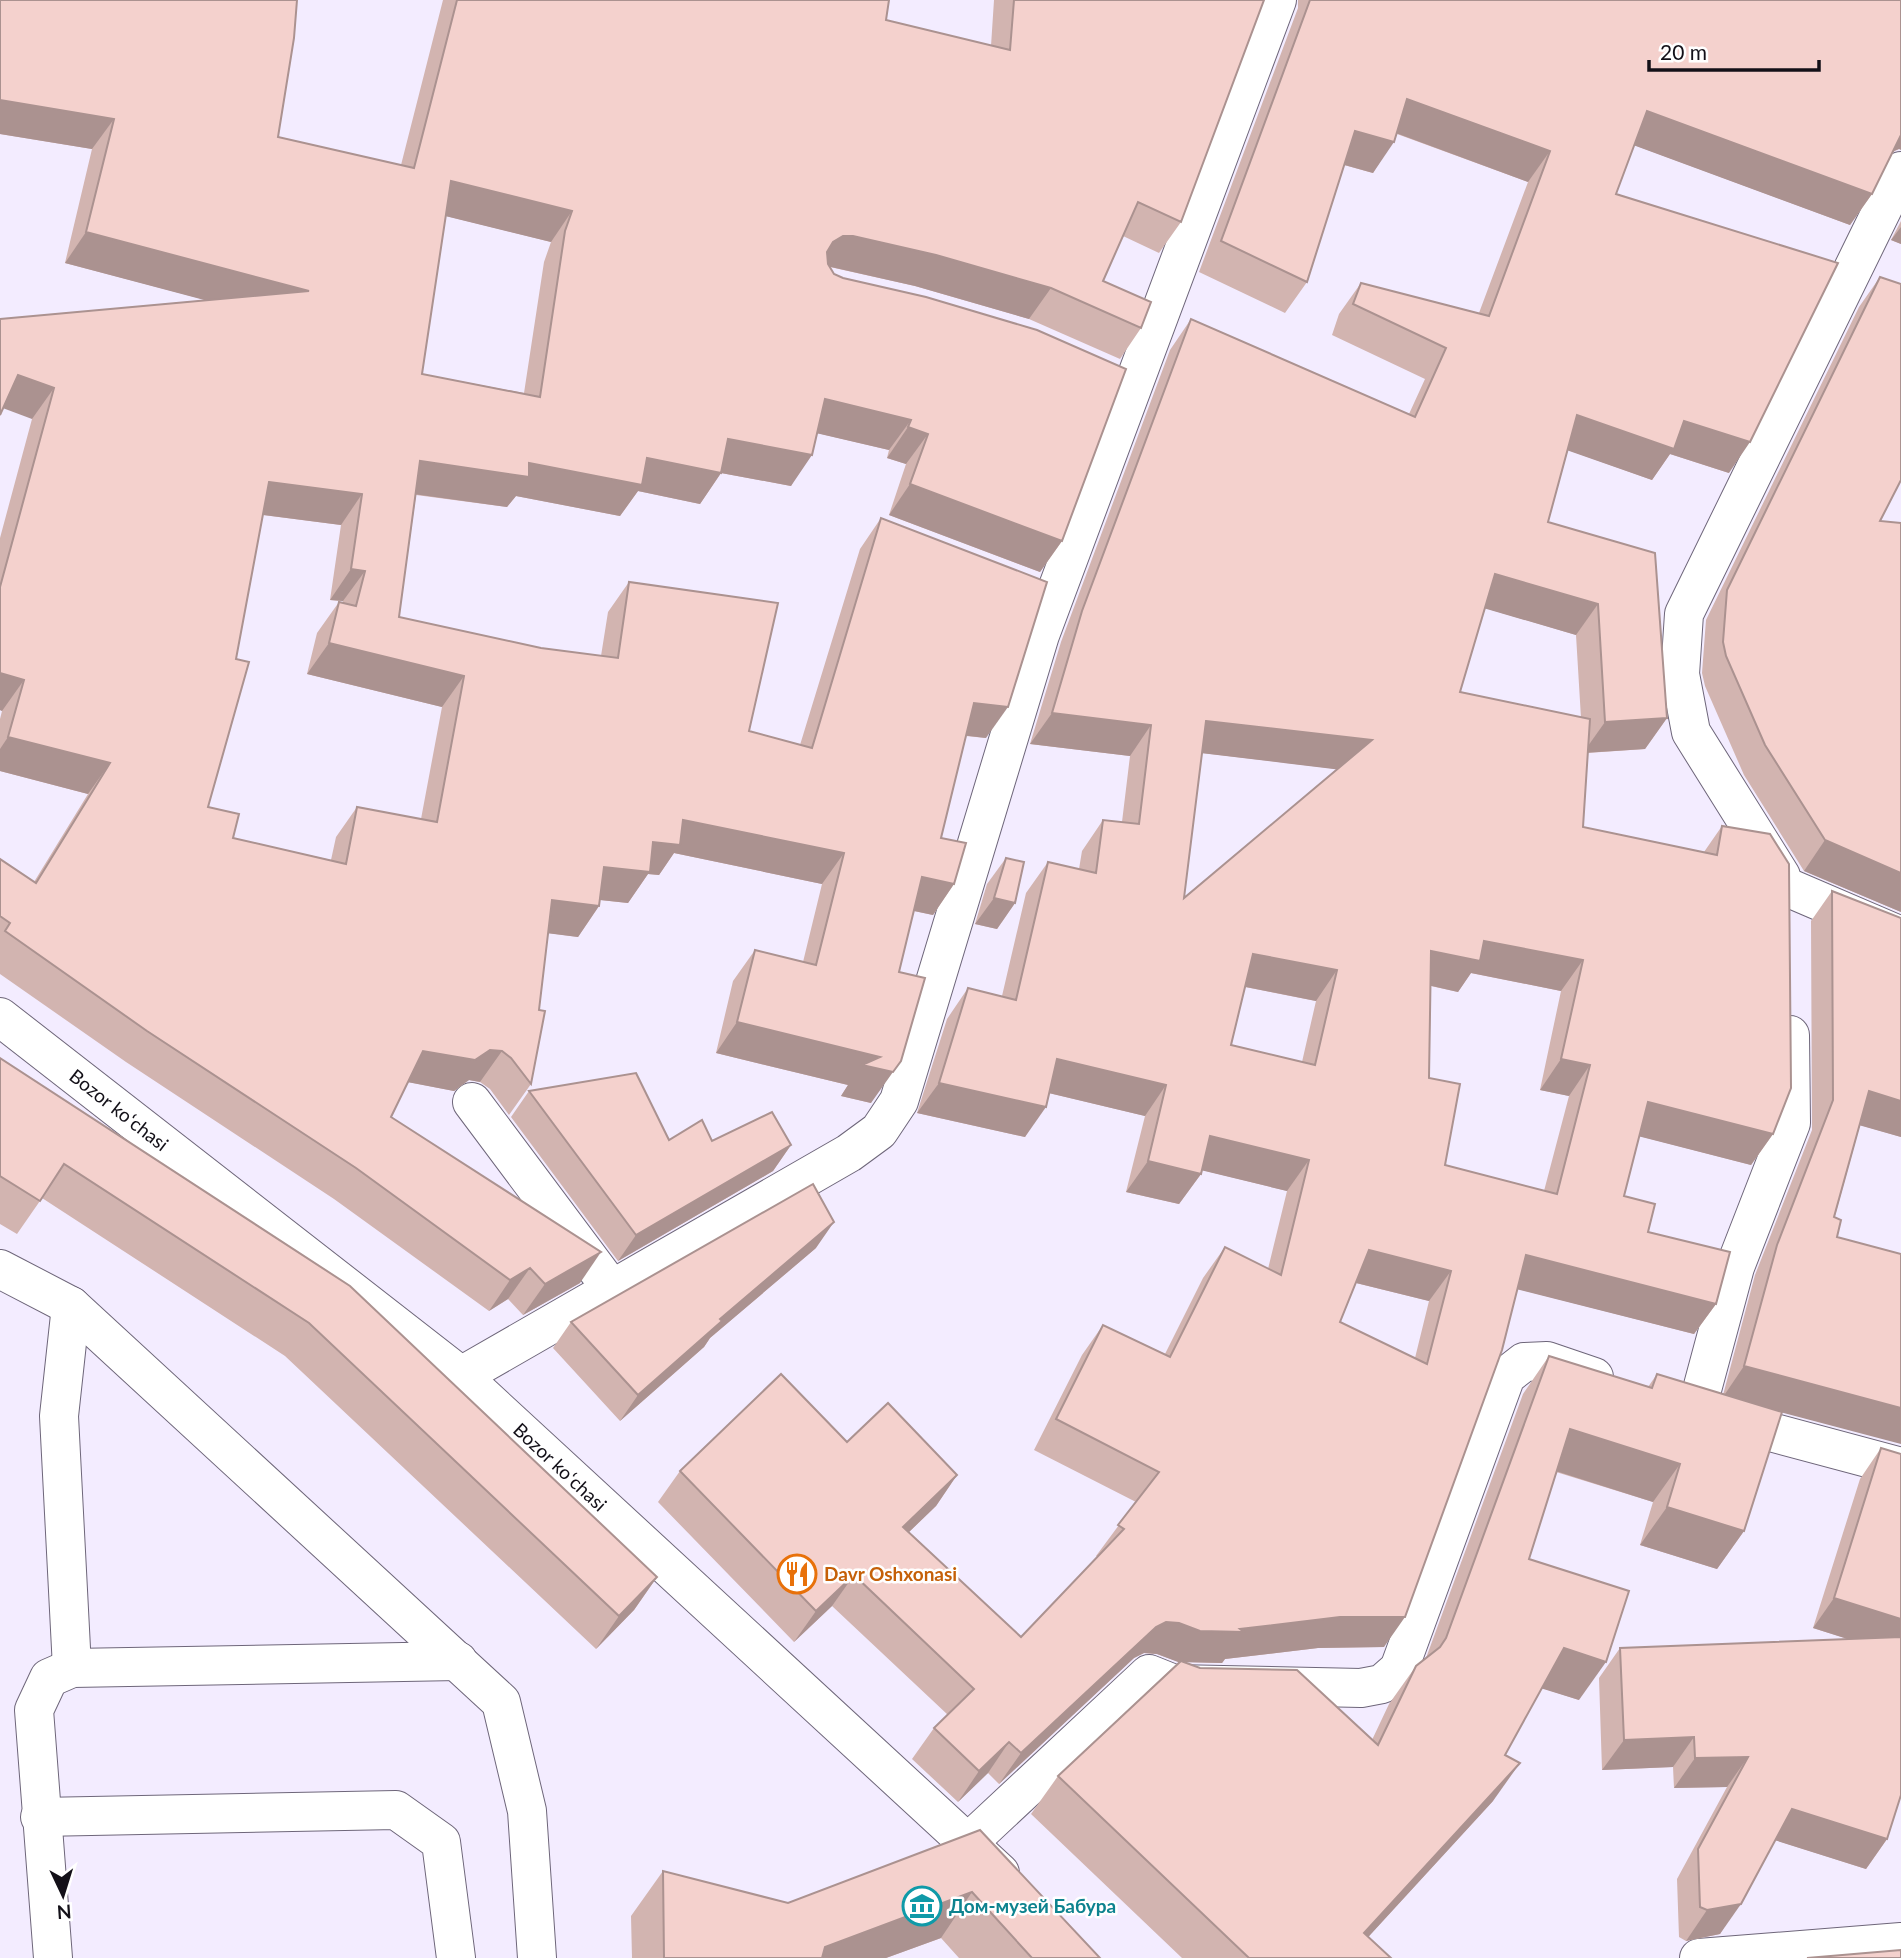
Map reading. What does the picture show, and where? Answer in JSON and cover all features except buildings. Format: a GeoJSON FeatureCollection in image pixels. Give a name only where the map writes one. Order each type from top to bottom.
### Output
{"type":"FeatureCollection","features":[{"type":"Feature","properties":{"kind":"street"},"geometry":{"type":"LineString","coordinates":[[461,1376],[849,1153],[879,1131],[899,1101],[1053,600],[1277,0]]}},
{"type":"Feature","properties":{"kind":"street"},"geometry":{"type":"LineString","coordinates":[[1789,929],[1789,888],[1692,732],[1680,674],[1684,614],[1901,171]]}},
{"type":"Feature","properties":{"kind":"street"},"geometry":{"type":"LineString","coordinates":[[1096,372],[1132,388]]}},
{"type":"Feature","properties":{"kind":"street"},"geometry":{"type":"LineString","coordinates":[[1014,586],[1053,600]]}},
{"type":"Feature","properties":{"kind":"street"},"geometry":{"type":"LineString","coordinates":[[1789,888],[1901,936]]}},
{"type":"Feature","properties":{"kind":"street"},"geometry":{"type":"LineString","coordinates":[[1696,1412],[1735,1267],[1791,1123],[1790,998]]}},
{"type":"Feature","properties":{"kind":"street","name":"Bozor koʻchasi"},"geometry":{"type":"LineString","coordinates":[[0,1017],[461,1376],[968,1842],[1026,1900]]}},
{"type":"Feature","properties":{"kind":"street"},"geometry":{"type":"LineString","coordinates":[[472,1102],[611,1288]]}},
{"type":"Feature","properties":{"kind":"street"},"geometry":{"type":"LineString","coordinates":[[0,1269],[71,1306],[501,1702],[527,1811],[537,1958]]}},
{"type":"Feature","properties":{"kind":"street"},"geometry":{"type":"LineString","coordinates":[[71,1306],[59,1416],[72,1668]]}},
{"type":"Feature","properties":{"kind":"street"},"geometry":{"type":"LineString","coordinates":[[968,1842],[1149,1674],[1174,1684],[1361,1688],[1382,1684],[1399,1669],[1506,1376],[1524,1363],[1546,1361],[1621,1387]]}},
{"type":"Feature","properties":{"kind":"street"},"geometry":{"type":"LineString","coordinates":[[1658,1399],[1696,1412],[1901,1467]]}},
{"type":"Feature","properties":{"kind":"street"},"geometry":{"type":"LineString","coordinates":[[53,1958],[40,1817],[34,1710],[49,1678],[72,1668],[457,1661]]}},
{"type":"Feature","properties":{"kind":"street"},"geometry":{"type":"LineString","coordinates":[[40,1817],[397,1810],[441,1842],[456,1958]]}},
{"type":"Feature","properties":{"kind":"street"},"geometry":{"type":"LineString","coordinates":[[1699,1958],[1901,1942]]}},
{"type":"Feature","properties":{"kind":"place","name":"Davr Oshxonasi"},"geometry":{"type":"Point","coordinates":[797,1574]}},
{"type":"Feature","properties":{"kind":"place","name":"Дом-музей Бабура"},"geometry":{"type":"Point","coordinates":[922,1906]}}]}
